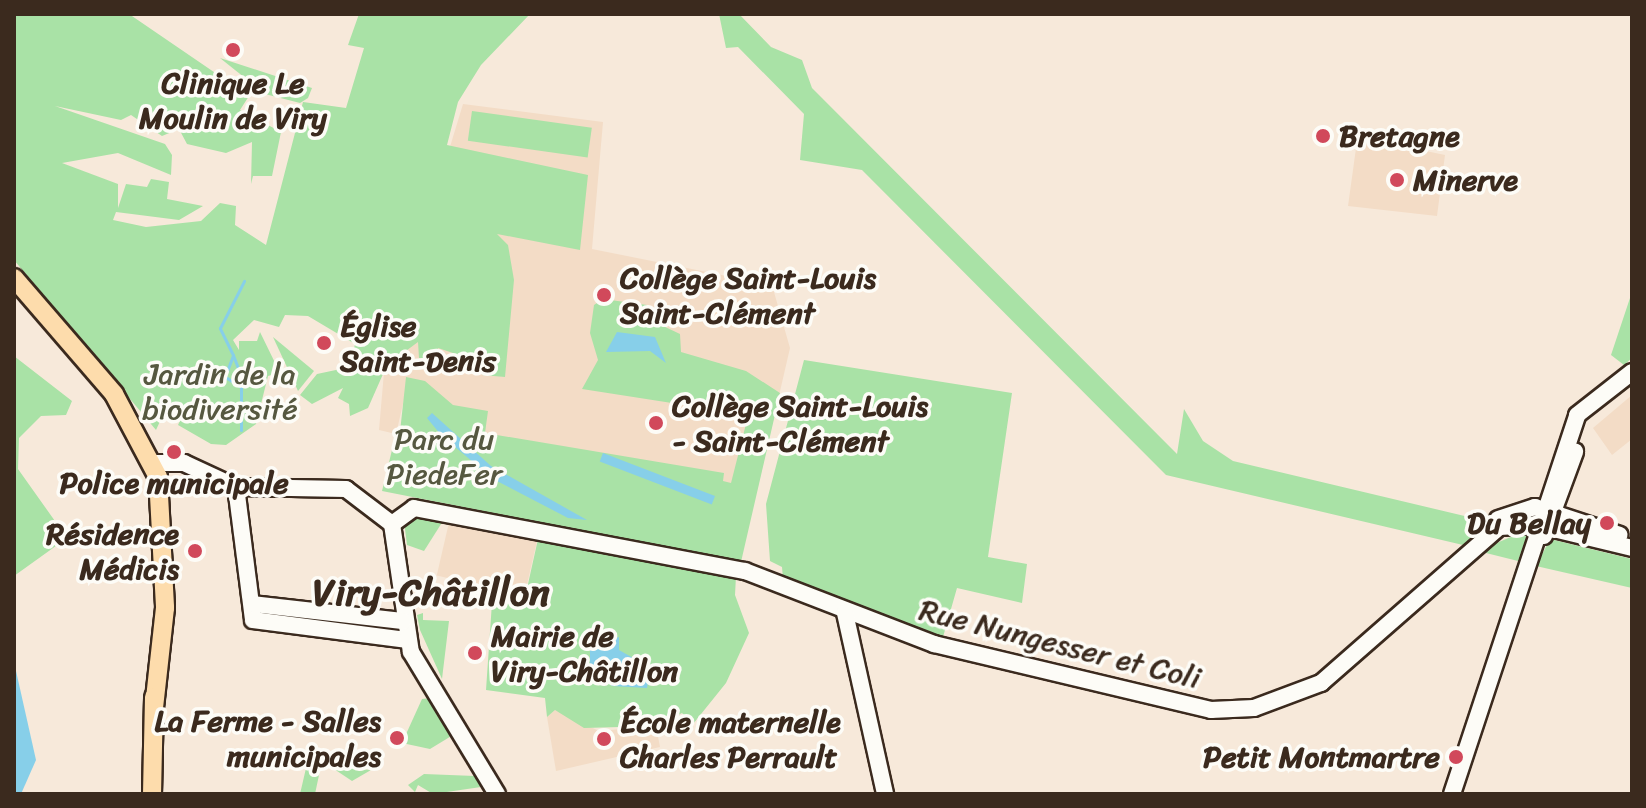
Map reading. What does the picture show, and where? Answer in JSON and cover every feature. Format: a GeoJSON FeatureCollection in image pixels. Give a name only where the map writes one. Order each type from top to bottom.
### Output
{"type":"FeatureCollection","features":[{"type":"Feature","properties":{"kind":"main road"},"geometry":{"type":"LineString","coordinates":[[14,278],[114,394],[151,463],[162,511],[165,608],[154,707]]}},
{"type":"Feature","properties":{"kind":"main road"},"geometry":{"type":"LineString","coordinates":[[151,463],[144,484],[157,541],[152,794]]}},
{"type":"Feature","properties":{"kind":"main road"},"geometry":{"type":"LineString","coordinates":[[144,484],[162,511]]}},
{"type":"Feature","properties":{"kind":"street"},"geometry":{"type":"LineString","coordinates":[[1452,794],[1546,519],[1585,423],[1609,390],[1632,374]]}},
{"type":"Feature","properties":{"kind":"street"},"geometry":{"type":"LineString","coordinates":[[151,463],[200,467],[236,487],[346,489],[392,524],[406,640],[497,794]]}},
{"type":"Feature","properties":{"kind":"street"},"geometry":{"type":"LineString","coordinates":[[236,487],[253,612]]}},
{"type":"Feature","properties":{"kind":"street","name":"Rue Nungesser et Coli"},"geometry":{"type":"LineString","coordinates":[[392,524],[414,508],[745,571],[845,613],[1092,687],[1180,706],[1246,709],[1321,683],[1475,544]]}},
{"type":"Feature","properties":{"kind":"street"},"geometry":{"type":"LineString","coordinates":[[1475,544],[1496,521],[1519,511],[1632,548]]}},
{"type":"Feature","properties":{"kind":"street"},"geometry":{"type":"LineString","coordinates":[[1475,544],[1499,527],[1546,519],[1632,539]]}},
{"type":"Feature","properties":{"kind":"street"},"geometry":{"type":"LineString","coordinates":[[253,612],[403,621]]}},
{"type":"Feature","properties":{"kind":"street"},"geometry":{"type":"LineString","coordinates":[[253,612],[406,640]]}},
{"type":"Feature","properties":{"kind":"street"},"geometry":{"type":"LineString","coordinates":[[845,613],[885,794]]}},
{"type":"Feature","properties":{"kind":"shaded area","name":"Collège Saint-Louis Saint-Clément"},"geometry":{"type":"Polygon","coordinates":[[[463,104],[603,122],[592,249],[772,285],[790,348],[757,491],[484,433],[409,378],[396,434],[379,430],[385,361],[463,104]]]}},
{"type":"Feature","properties":{"kind":"shaded area","name":"Minerve"},"geometry":{"type":"Polygon","coordinates":[[[1365,136],[1422,144],[1421,150],[1445,155],[1437,216],[1348,206],[1357,141],[1365,136]]]}},
{"type":"Feature","properties":{"kind":"shaded area"},"geometry":{"type":"Polygon","coordinates":[[[1632,395],[1632,439],[1612,455],[1593,428],[1632,395]]]}},
{"type":"Feature","properties":{"kind":"shaded area"},"geometry":{"type":"Polygon","coordinates":[[[450,518],[538,538],[524,596],[437,575],[450,518]]]}},
{"type":"Feature","properties":{"kind":"shaded area","name":"École maternelle Charles Perrault"},"geometry":{"type":"Polygon","coordinates":[[[555,710],[599,731],[656,726],[660,747],[556,771],[547,717],[555,710]]]}},
{"type":"Feature","properties":{"kind":"green space","name":"Jardin de la biodiversité"},"geometry":{"type":"Polygon","coordinates":[[[14,14],[129,14],[249,96],[240,110],[281,132],[272,176],[253,176],[251,184],[252,142],[226,153],[187,144],[179,129],[162,136],[131,115],[121,120],[55,106],[165,144],[172,155],[171,175],[118,153],[62,163],[118,184],[118,208],[126,184],[147,187],[151,179],[169,182],[167,199],[203,206],[179,220],[116,212],[113,220],[146,227],[201,221],[220,203],[236,206],[235,225],[266,245],[303,102],[346,108],[364,48],[348,45],[359,14],[530,14],[481,65],[458,102],[447,145],[588,175],[580,250],[497,234],[508,245],[514,280],[505,377],[482,375],[486,364],[438,348],[435,356],[448,364],[419,358],[418,342],[387,365],[368,408],[350,416],[349,404],[338,398],[343,388],[312,404],[300,395],[317,374],[350,367],[355,344],[308,316],[285,315],[279,327],[254,320],[233,340],[239,350],[239,341],[257,341],[260,332],[280,373],[268,376],[256,424],[226,445],[211,444],[178,425],[184,412],[168,404],[156,430],[14,260],[14,14]]]}},
{"type":"Feature","properties":{"kind":"green space"},"geometry":{"type":"Polygon","coordinates":[[[719,14],[739,14],[771,47],[802,60],[812,88],[1177,454],[1184,409],[1203,441],[1233,461],[1473,518],[1479,531],[1463,545],[1166,475],[862,170],[800,160],[804,114],[738,47],[726,48],[719,14]]]}},
{"type":"Feature","properties":{"kind":"green space"},"geometry":{"type":"Polygon","coordinates":[[[220,58],[312,88],[308,98],[300,103],[265,94],[220,58]]]}},
{"type":"Feature","properties":{"kind":"green space"},"geometry":{"type":"Polygon","coordinates":[[[472,111],[592,128],[588,158],[468,141],[472,111]]]}},
{"type":"Feature","properties":{"kind":"green space"},"geometry":{"type":"Polygon","coordinates":[[[1632,292],[1632,358],[1624,365],[1611,355],[1632,292]]]}},
{"type":"Feature","properties":{"kind":"green space","name":"Parc du PiedeFer"},"geometry":{"type":"Polygon","coordinates":[[[603,299],[647,305],[661,325],[680,334],[681,352],[746,371],[780,393],[741,562],[382,491],[392,450],[398,450],[406,377],[425,381],[453,405],[488,411],[485,433],[724,473],[723,481],[731,483],[747,420],[736,413],[582,389],[598,360],[590,333],[594,305],[603,299]]]}},
{"type":"Feature","properties":{"kind":"green space"},"geometry":{"type":"Polygon","coordinates":[[[273,337],[314,371],[298,391],[273,337]]]}},
{"type":"Feature","properties":{"kind":"green space"},"geometry":{"type":"Polygon","coordinates":[[[14,356],[72,401],[66,415],[41,416],[19,438],[18,469],[67,538],[14,576],[14,356]]]}},
{"type":"Feature","properties":{"kind":"green space"},"geometry":{"type":"Polygon","coordinates":[[[804,360],[1012,393],[988,557],[1027,564],[1022,603],[957,588],[943,637],[783,579],[782,567],[770,561],[766,504],[804,360]]]}},
{"type":"Feature","properties":{"kind":"green space"},"geometry":{"type":"Polygon","coordinates":[[[411,515],[443,521],[424,551],[407,545],[404,521],[411,515]]]}},
{"type":"Feature","properties":{"kind":"green space"},"geometry":{"type":"Polygon","coordinates":[[[1520,533],[1527,536],[1518,561],[1478,551],[1520,533]]]}},
{"type":"Feature","properties":{"kind":"green space"},"geometry":{"type":"Polygon","coordinates":[[[538,539],[736,576],[735,595],[749,633],[726,683],[693,724],[682,713],[656,726],[584,728],[555,710],[547,717],[545,698],[486,690],[493,588],[526,593],[538,539]]]}},
{"type":"Feature","properties":{"kind":"green space"},"geometry":{"type":"Polygon","coordinates":[[[1550,539],[1632,559],[1632,588],[1536,566],[1550,539]]]}},
{"type":"Feature","properties":{"kind":"green space"},"geometry":{"type":"Polygon","coordinates":[[[423,613],[423,620],[449,621],[442,679],[420,630],[417,615],[423,613]]]}},
{"type":"Feature","properties":{"kind":"green space"},"geometry":{"type":"Polygon","coordinates":[[[431,698],[453,735],[430,749],[402,743],[422,699],[431,698]]]}},
{"type":"Feature","properties":{"kind":"green space"},"geometry":{"type":"Polygon","coordinates":[[[310,751],[350,754],[349,768],[371,770],[352,781],[322,761],[315,794],[300,794],[310,751]]]}},
{"type":"Feature","properties":{"kind":"green space"},"geometry":{"type":"Polygon","coordinates":[[[424,774],[475,776],[481,787],[433,794],[418,785],[415,792],[408,785],[424,774]]]}},
{"type":"Feature","properties":{"kind":"water"},"geometry":{"type":"Polygon","coordinates":[[[617,332],[655,337],[666,363],[650,351],[606,352],[617,332]]]}},
{"type":"Feature","properties":{"kind":"water"},"geometry":{"type":"Polygon","coordinates":[[[432,413],[491,466],[587,520],[568,518],[493,479],[441,435],[427,418],[432,413]]]}},
{"type":"Feature","properties":{"kind":"water"},"geometry":{"type":"Polygon","coordinates":[[[603,453],[715,496],[712,504],[600,461],[603,453]]]}},
{"type":"Feature","properties":{"kind":"water"},"geometry":{"type":"Polygon","coordinates":[[[619,637],[619,650],[651,668],[647,688],[612,686],[590,666],[590,646],[619,637]]]}},
{"type":"Feature","properties":{"kind":"water"},"geometry":{"type":"Polygon","coordinates":[[[14,662],[36,760],[21,794],[14,794],[14,662]]]}},
{"type":"Feature","properties":{"kind":"waterway"},"geometry":{"type":"LineString","coordinates":[[227,371],[233,355],[220,328],[244,281]]}},
{"type":"Feature","properties":{"kind":"waterway"},"geometry":{"type":"LineString","coordinates":[[233,355],[240,373]]}},
{"type":"Feature","properties":{"kind":"waterway"},"geometry":{"type":"LineString","coordinates":[[227,378],[241,387],[241,430]]}},
{"type":"Feature","properties":{"kind":"place","name":"Clinique Le Moulin de Viry"},"geometry":{"type":"Point","coordinates":[233,50]}},
{"type":"Feature","properties":{"kind":"place","name":"Bretagne"},"geometry":{"type":"Point","coordinates":[1323,136]}},
{"type":"Feature","properties":{"kind":"place","name":"Minerve"},"geometry":{"type":"Point","coordinates":[1397,180]}},
{"type":"Feature","properties":{"kind":"place","name":"Collège Saint-Louis Saint-Clément"},"geometry":{"type":"Point","coordinates":[604,295]}},
{"type":"Feature","properties":{"kind":"place","name":"Église Saint-Denis"},"geometry":{"type":"Point","coordinates":[324,343]}},
{"type":"Feature","properties":{"kind":"place","name":"Collège Saint-Louis - Saint-Clément"},"geometry":{"type":"Point","coordinates":[656,423]}},
{"type":"Feature","properties":{"kind":"place","name":"Police municipale"},"geometry":{"type":"Point","coordinates":[174,452]}},
{"type":"Feature","properties":{"kind":"place","name":"Du Bellay"},"geometry":{"type":"Point","coordinates":[1607,523]}},
{"type":"Feature","properties":{"kind":"place","name":"Résidence Médicis"},"geometry":{"type":"Point","coordinates":[195,551]}},
{"type":"Feature","properties":{"kind":"place","name":"Mairie de Viry-Châtillon"},"geometry":{"type":"Point","coordinates":[475,653]}},
{"type":"Feature","properties":{"kind":"place","name":"La Ferme - Salles municipales"},"geometry":{"type":"Point","coordinates":[397,738]}},
{"type":"Feature","properties":{"kind":"place","name":"École maternelle Charles Perrault"},"geometry":{"type":"Point","coordinates":[604,739]}},
{"type":"Feature","properties":{"kind":"place","name":"Petit Montmartre"},"geometry":{"type":"Point","coordinates":[1456,757]}},
{"type":"Feature","properties":{"kind":"district","name":"Viry-Châtillon"},"geometry":{"type":"Point","coordinates":[431,593]}}]}
